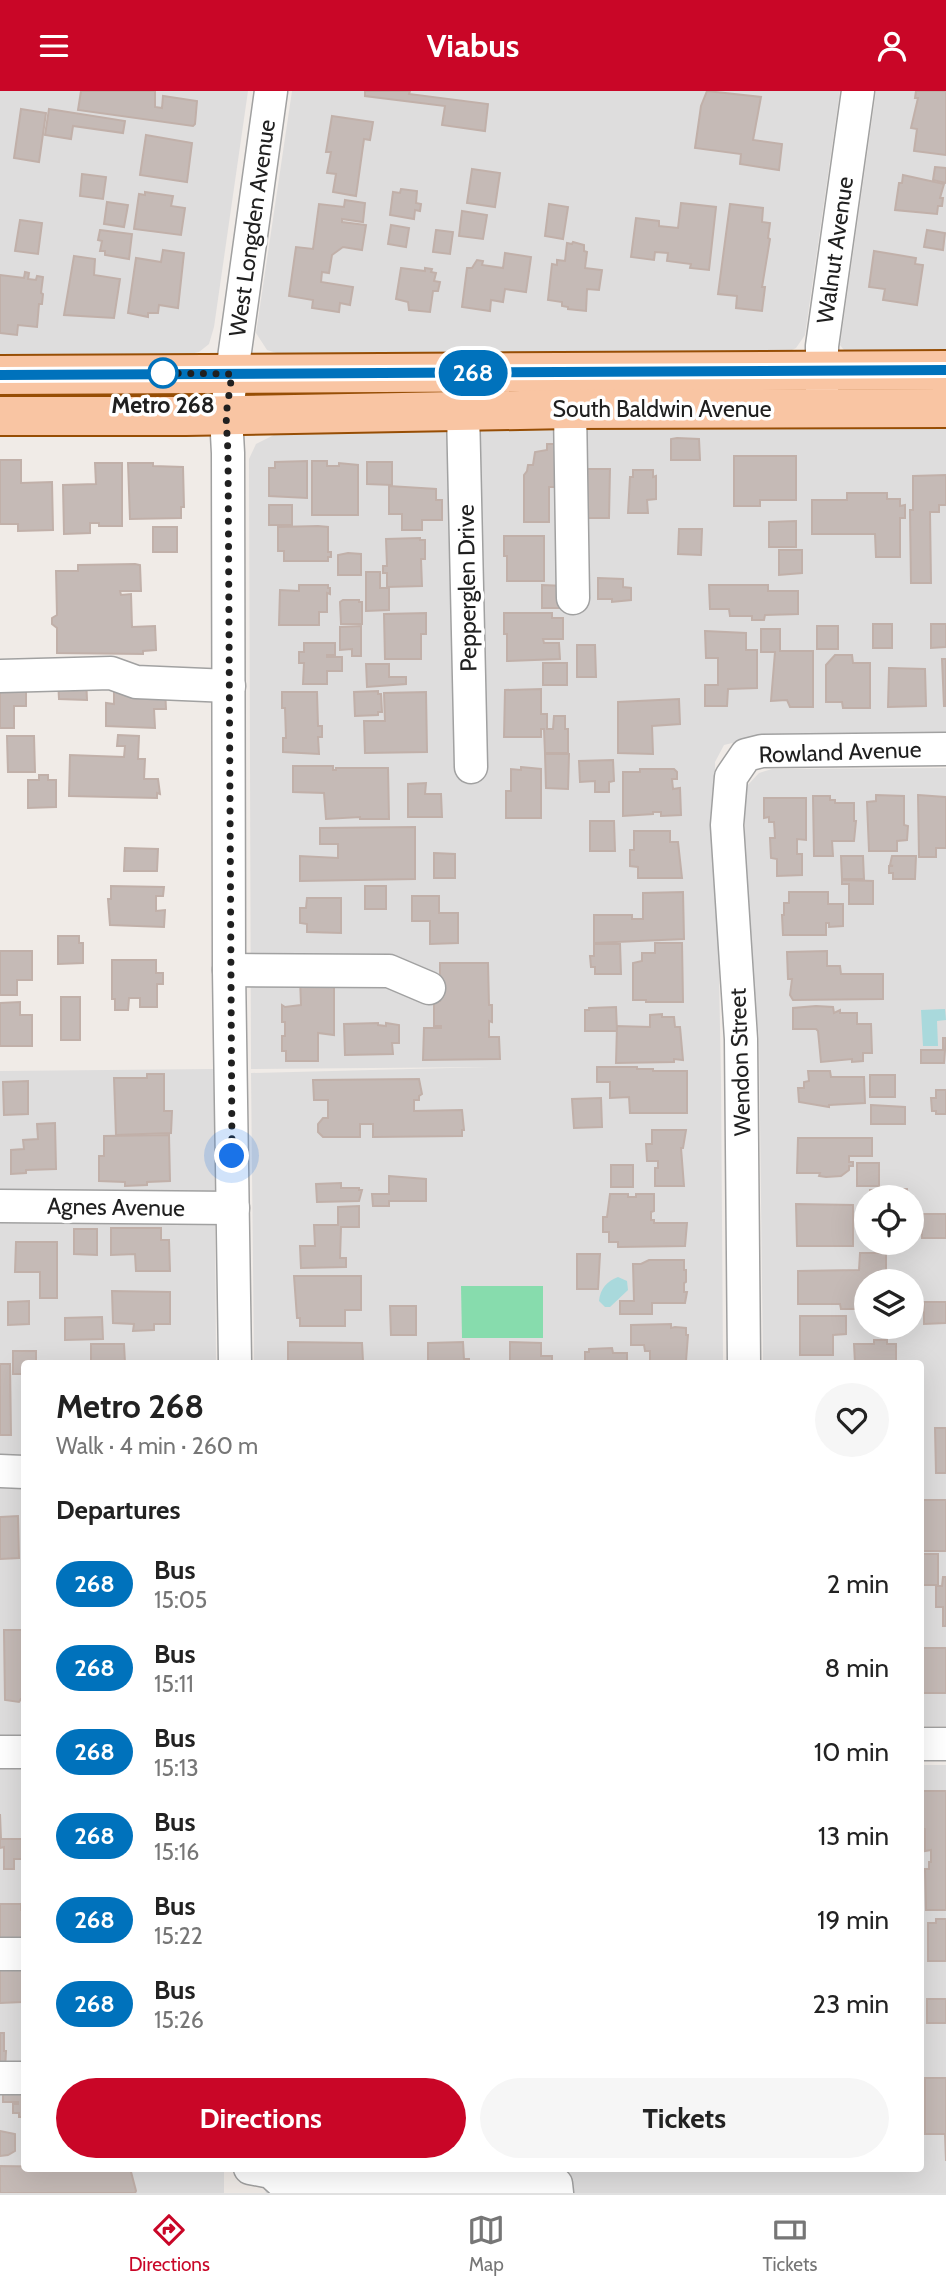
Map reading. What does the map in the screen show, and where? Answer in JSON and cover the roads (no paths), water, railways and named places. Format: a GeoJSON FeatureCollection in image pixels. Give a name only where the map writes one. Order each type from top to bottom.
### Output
{"type":"FeatureCollection","features":[{"type":"Feature","properties":{"kind":"main road","name":"South Baldwin Avenue"},"geometry":{"type":"LineString","coordinates":[[0,376],[946,370]]}},
{"type":"Feature","properties":{"kind":"main road","name":"South Baldwin Avenue"},"geometry":{"type":"LineString","coordinates":[[0,416],[570,409],[946,408]]}},
{"type":"Feature","properties":{"kind":"street","name":"West Longden Avenue"},"geometry":{"type":"LineString","coordinates":[[235,1360],[229,970],[226,415],[271,91]]}},
{"type":"Feature","properties":{"kind":"street","name":"Walnut Avenue"},"geometry":{"type":"LineString","coordinates":[[823,410],[820,372],[822,346],[858,91]]}},
{"type":"Feature","properties":{"kind":"street"},"geometry":{"type":"LineString","coordinates":[[570,409],[573,598]]}},
{"type":"Feature","properties":{"kind":"street","name":"Pepperglen Drive"},"geometry":{"type":"LineString","coordinates":[[463,410],[471,767]]}},
{"type":"Feature","properties":{"kind":"street"},"geometry":{"type":"LineString","coordinates":[[0,675],[111,674],[136,682],[229,686]]}},
{"type":"Feature","properties":{"kind":"street","name":"Rowland Avenue"},"geometry":{"type":"LineString","coordinates":[[739,765],[746,755],[762,751],[946,749]]}},
{"type":"Feature","properties":{"kind":"street","name":"Wendon Street"},"geometry":{"type":"LineString","coordinates":[[739,765],[731,777],[727,825],[741,1039],[744,1360]]}},
{"type":"Feature","properties":{"kind":"street"},"geometry":{"type":"LineString","coordinates":[[229,970],[389,971],[429,988]]}},
{"type":"Feature","properties":{"kind":"street","name":"Agnes Avenue"},"geometry":{"type":"LineString","coordinates":[[0,1206],[233,1208]]}},
{"type":"Feature","properties":{"kind":"street"},"geometry":{"type":"LineString","coordinates":[[0,1471],[21,1472]]}},
{"type":"Feature","properties":{"kind":"street"},"geometry":{"type":"LineString","coordinates":[[924,1744],[946,1744]]}},
{"type":"Feature","properties":{"kind":"street"},"geometry":{"type":"LineString","coordinates":[[0,1752],[21,1752]]}},
{"type":"Feature","properties":{"kind":"street"},"geometry":{"type":"LineString","coordinates":[[0,1954],[21,1954]]}},
{"type":"Feature","properties":{"kind":"street"},"geometry":{"type":"LineString","coordinates":[[0,2078],[21,2078]]}},
{"type":"Feature","properties":{"kind":"street"},"geometry":{"type":"LineString","coordinates":[[243,2172],[243,2193]]}},
{"type":"Feature","properties":{"kind":"street"},"geometry":{"type":"LineString","coordinates":[[271,2172],[282,2182],[326,2189],[556,2184],[557,2193]]}},
{"type":"Feature","properties":{"kind":"water"},"geometry":{"type":"Polygon","coordinates":[[[945,1009],[946,1020],[937,1021],[938,1046],[923,1046],[921,1010],[945,1009]]]}},
{"type":"Feature","properties":{"kind":"water"},"geometry":{"type":"Polygon","coordinates":[[[618,1277],[627,1281],[628,1290],[610,1307],[605,1307],[599,1301],[601,1293],[607,1283],[618,1277]]]}},
{"type":"Feature","properties":{"kind":"place","name":"Metro 268"},"geometry":{"type":"Point","coordinates":[163,373]}}]}
